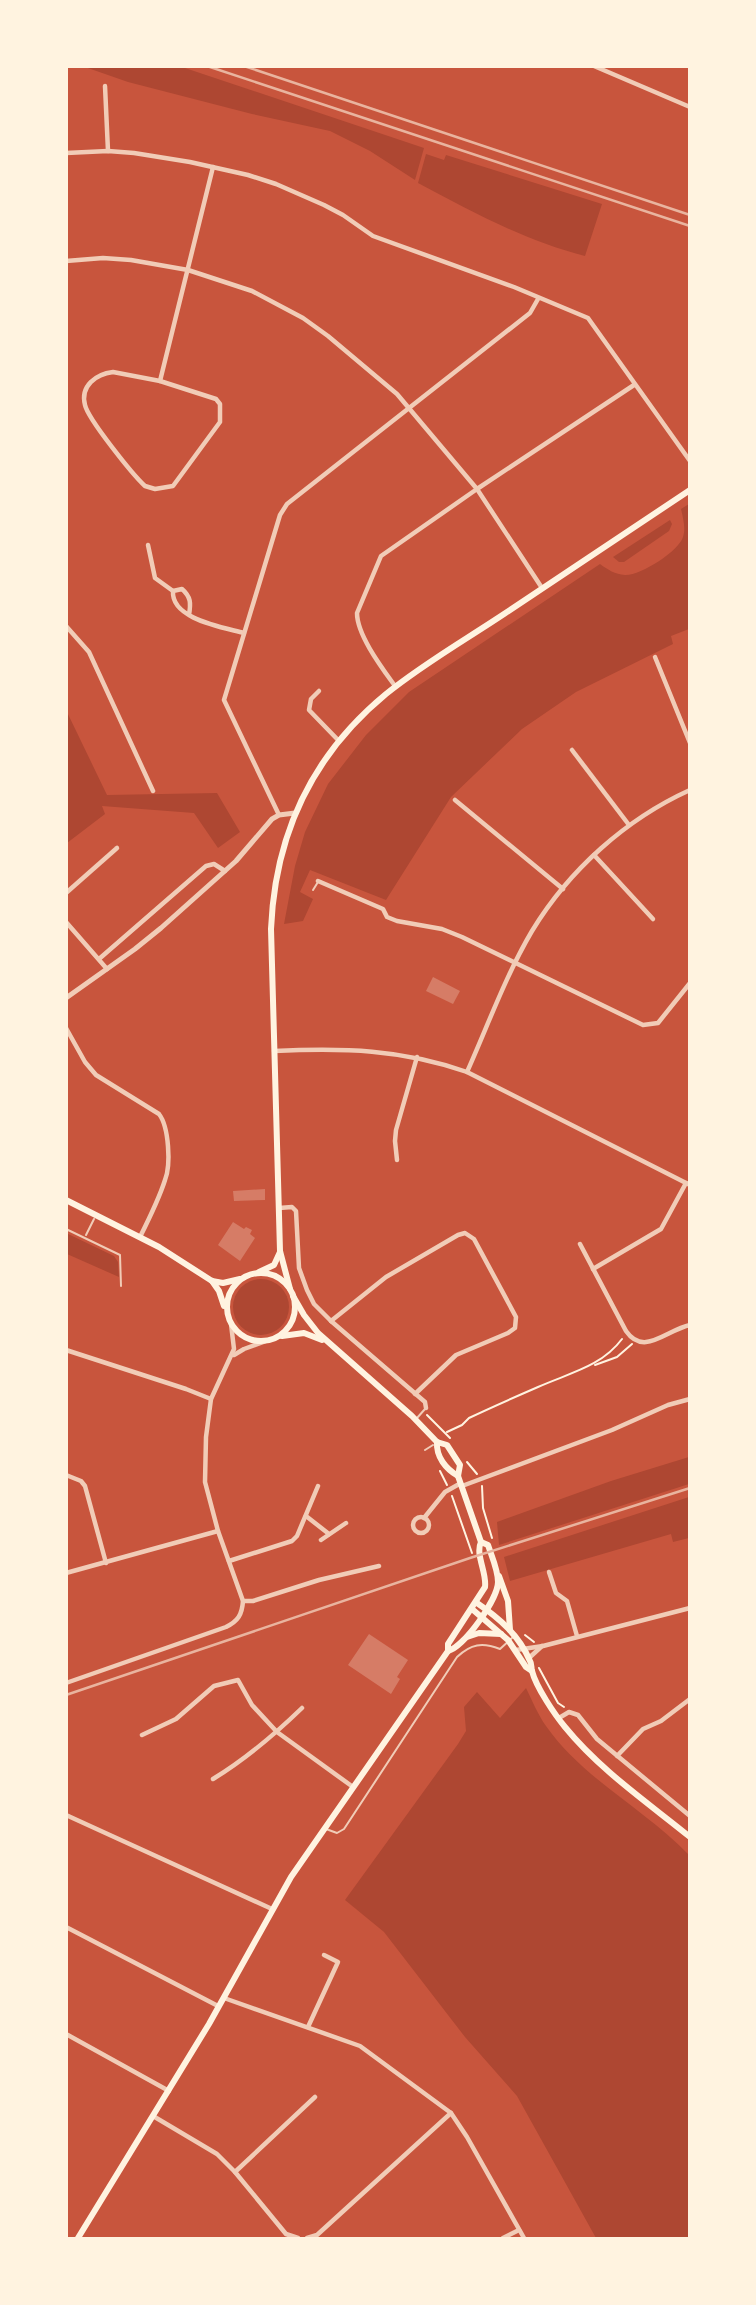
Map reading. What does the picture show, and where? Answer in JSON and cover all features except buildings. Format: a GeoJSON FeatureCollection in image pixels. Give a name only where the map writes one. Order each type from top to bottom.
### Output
{"type":"FeatureCollection","features":[{"type":"Feature","properties":{"kind":"main road"},"geometry":{"type":"LineString","coordinates":[[277,1337],[291,1323],[295,1310],[281,1251],[272,906],[280,858],[295,813],[313,779],[340,742],[396,687],[690,490]]}},
{"type":"Feature","properties":{"kind":"main road"},"geometry":{"type":"LineString","coordinates":[[66,1200],[139,1237],[207,1278],[223,1283],[274,1265],[281,1251]]}},
{"type":"Feature","properties":{"kind":"main road"},"geometry":{"type":"LineString","coordinates":[[78,2238],[169,2091],[272,1909],[448,1651],[448,1644],[484,1591],[486,1582],[485,1568],[478,1548],[481,1542],[458,1476],[460,1465],[447,1445],[437,1442],[416,1419],[334,1348],[309,1322],[285,1283],[271,1275],[255,1273]]}},
{"type":"Feature","properties":{"kind":"main road"},"geometry":{"type":"LineString","coordinates":[[229,1321],[228,1297],[234,1286],[245,1277]]}},
{"type":"Feature","properties":{"kind":"main road"},"geometry":{"type":"LineString","coordinates":[[207,1278],[219,1291],[229,1321],[246,1338],[266,1341],[290,1334],[304,1334],[334,1348]]}},
{"type":"Feature","properties":{"kind":"main road"},"geometry":{"type":"LineString","coordinates":[[437,1442],[436,1451],[448,1471],[458,1476]]}},
{"type":"Feature","properties":{"kind":"main road"},"geometry":{"type":"LineString","coordinates":[[481,1542],[488,1545],[506,1594],[511,1635]]}},
{"type":"Feature","properties":{"kind":"main road"},"geometry":{"type":"LineString","coordinates":[[448,1651],[455,1649],[486,1610],[497,1590],[497,1571]]}},
{"type":"Feature","properties":{"kind":"main road"},"geometry":{"type":"LineString","coordinates":[[477,1602],[511,1635],[529,1658],[532,1671]]}},
{"type":"Feature","properties":{"kind":"main road"},"geometry":{"type":"LineString","coordinates":[[472,1609],[511,1635]]}},
{"type":"Feature","properties":{"kind":"main road"},"geometry":{"type":"LineString","coordinates":[[465,1638],[479,1633],[511,1635]]}},
{"type":"Feature","properties":{"kind":"main road"},"geometry":{"type":"LineString","coordinates":[[520,1649],[526,1667],[532,1671],[559,1718],[585,1749],[602,1766],[690,1837]]}},
{"type":"Feature","properties":{"kind":"street"},"geometry":{"type":"LineString","coordinates":[[594,66],[690,107]]}},
{"type":"Feature","properties":{"kind":"street"},"geometry":{"type":"LineString","coordinates":[[106,86],[108,151]]}},
{"type":"Feature","properties":{"kind":"street"},"geometry":{"type":"LineString","coordinates":[[66,153],[108,151],[160,156],[276,184],[342,215],[373,236],[514,287],[588,318],[690,461]]}},
{"type":"Feature","properties":{"kind":"street"},"geometry":{"type":"LineString","coordinates":[[160,381],[213,167]]}},
{"type":"Feature","properties":{"kind":"street"},"geometry":{"type":"LineString","coordinates":[[66,261],[103,258],[131,260],[188,271],[252,291],[303,317],[397,394],[477,489],[542,589]]}},
{"type":"Feature","properties":{"kind":"street"},"geometry":{"type":"LineString","coordinates":[[279,815],[224,700],[276,527],[287,505],[530,313],[538,299]]}},
{"type":"Feature","properties":{"kind":"street"},"geometry":{"type":"LineString","coordinates":[[113,372],[160,381],[216,399],[222,414],[220,422],[173,486],[155,489],[145,486],[136,478],[89,414],[84,398],[90,382],[103,373],[113,372]]}},
{"type":"Feature","properties":{"kind":"street"},"geometry":{"type":"LineString","coordinates":[[396,687],[357,622],[357,613],[382,556],[634,385]]}},
{"type":"Feature","properties":{"kind":"street"},"geometry":{"type":"LineString","coordinates":[[148,545],[155,578],[173,591],[181,589],[187,594],[191,602],[189,615]]}},
{"type":"Feature","properties":{"kind":"street"},"geometry":{"type":"LineString","coordinates":[[173,591],[173,597],[181,612],[244,633]]}},
{"type":"Feature","properties":{"kind":"street"},"geometry":{"type":"LineString","coordinates":[[66,626],[89,652],[153,791]]}},
{"type":"Feature","properties":{"kind":"street"},"geometry":{"type":"LineString","coordinates":[[654,657],[690,743]]}},
{"type":"Feature","properties":{"kind":"street"},"geometry":{"type":"LineString","coordinates":[[319,691],[311,699],[309,710],[340,742]]}},
{"type":"Feature","properties":{"kind":"street"},"geometry":{"type":"LineString","coordinates":[[572,750],[629,825]]}},
{"type":"Feature","properties":{"kind":"street"},"geometry":{"type":"LineString","coordinates":[[467,1072],[515,964],[532,932],[563,889],[594,855],[629,825],[662,802],[690,790]]}},
{"type":"Feature","properties":{"kind":"street"},"geometry":{"type":"LineString","coordinates":[[454,800],[563,889]]}},
{"type":"Feature","properties":{"kind":"street"},"geometry":{"type":"LineString","coordinates":[[66,998],[135,949],[225,871],[268,822],[279,815],[295,813]]}},
{"type":"Feature","properties":{"kind":"street"},"geometry":{"type":"LineString","coordinates":[[66,893],[117,848]]}},
{"type":"Feature","properties":{"kind":"street"},"geometry":{"type":"LineString","coordinates":[[594,855],[653,919]]}},
{"type":"Feature","properties":{"kind":"street"},"geometry":{"type":"LineString","coordinates":[[99,959],[206,866],[214,864],[225,871]]}},
{"type":"Feature","properties":{"kind":"street"},"geometry":{"type":"LineString","coordinates":[[318,881],[383,909],[387,917],[442,929],[643,1025],[659,1023],[690,983]]}},
{"type":"Feature","properties":{"kind":"street"},"geometry":{"type":"LineString","coordinates":[[66,922],[107,969]]}},
{"type":"Feature","properties":{"kind":"street"},"geometry":{"type":"LineString","coordinates":[[66,1028],[85,1062],[96,1075],[159,1114],[167,1129],[166,1179],[139,1237]]}},
{"type":"Feature","properties":{"kind":"street"},"geometry":{"type":"LineString","coordinates":[[274,1051],[369,1050],[416,1057],[467,1072],[688,1184],[661,1229],[593,1269]]}},
{"type":"Feature","properties":{"kind":"street"},"geometry":{"type":"LineString","coordinates":[[397,1160],[397,1130],[416,1057]]}},
{"type":"Feature","properties":{"kind":"street"},"geometry":{"type":"LineString","coordinates":[[279,1208],[292,1208],[296,1211],[298,1256],[304,1283],[314,1304],[426,1404],[426,1411]]}},
{"type":"Feature","properties":{"kind":"street"},"geometry":{"type":"LineString","coordinates":[[331,1321],[386,1277],[458,1235],[465,1233],[474,1239],[516,1317],[515,1328],[456,1355],[415,1394]]}},
{"type":"Feature","properties":{"kind":"street"},"geometry":{"type":"LineString","coordinates":[[580,1244],[628,1334],[636,1342],[644,1343],[690,1325]]}},
{"type":"Feature","properties":{"kind":"street"},"geometry":{"type":"LineString","coordinates":[[66,1683],[226,1627],[236,1622],[243,1612],[243,1601],[218,1531],[205,1482],[206,1437],[211,1399],[229,1362],[234,1344],[229,1321]]}},
{"type":"Feature","properties":{"kind":"street"},"geometry":{"type":"LineString","coordinates":[[229,1362],[239,1351],[266,1341]]}},
{"type":"Feature","properties":{"kind":"street"},"geometry":{"type":"LineString","coordinates":[[66,1350],[211,1399]]}},
{"type":"Feature","properties":{"kind":"street"},"geometry":{"type":"LineString","coordinates":[[424,1518],[445,1492],[612,1430],[668,1405],[690,1399]]}},
{"type":"Feature","properties":{"kind":"street"},"geometry":{"type":"LineString","coordinates":[[66,1475],[81,1481],[85,1486],[106,1563]]}},
{"type":"Feature","properties":{"kind":"street"},"geometry":{"type":"LineString","coordinates":[[229,1561],[292,1541],[297,1536],[318,1486]]}},
{"type":"Feature","properties":{"kind":"street"},"geometry":{"type":"LineString","coordinates":[[306,1516],[329,1534]]}},
{"type":"Feature","properties":{"kind":"street"},"geometry":{"type":"LineString","coordinates":[[320,1540],[346,1523]]}},
{"type":"Feature","properties":{"kind":"street"},"geometry":{"type":"LineString","coordinates":[[66,1573],[218,1531]]}},
{"type":"Feature","properties":{"kind":"street"},"geometry":{"type":"LineString","coordinates":[[243,1601],[253,1601],[319,1580],[379,1566]]}},
{"type":"Feature","properties":{"kind":"street"},"geometry":{"type":"LineString","coordinates":[[550,1572],[556,1593],[568,1601],[577,1636]]}},
{"type":"Feature","properties":{"kind":"street"},"geometry":{"type":"LineString","coordinates":[[520,1649],[543,1646],[690,1608]]}},
{"type":"Feature","properties":{"kind":"street"},"geometry":{"type":"LineString","coordinates":[[529,1658],[543,1646]]}},
{"type":"Feature","properties":{"kind":"street"},"geometry":{"type":"LineString","coordinates":[[142,1735],[176,1719],[214,1686],[237,1681],[277,1732],[354,1787]]}},
{"type":"Feature","properties":{"kind":"street"},"geometry":{"type":"LineString","coordinates":[[617,1756],[643,1729],[661,1721],[690,1699]]}},
{"type":"Feature","properties":{"kind":"street"},"geometry":{"type":"LineString","coordinates":[[213,1779],[244,1760],[302,1707]]}},
{"type":"Feature","properties":{"kind":"street"},"geometry":{"type":"LineString","coordinates":[[559,1718],[574,1712],[597,1739],[690,1816]]}},
{"type":"Feature","properties":{"kind":"street"},"geometry":{"type":"LineString","coordinates":[[66,1815],[272,1909]]}},
{"type":"Feature","properties":{"kind":"street"},"geometry":{"type":"LineString","coordinates":[[66,1927],[218,2006]]}},
{"type":"Feature","properties":{"kind":"street"},"geometry":{"type":"LineString","coordinates":[[308,2026],[338,1962],[324,1955]]}},
{"type":"Feature","properties":{"kind":"street"},"geometry":{"type":"LineString","coordinates":[[223,1998],[360,2046],[451,2113],[524,2238]]}},
{"type":"Feature","properties":{"kind":"street"},"geometry":{"type":"LineString","coordinates":[[66,2034],[169,2091]]}},
{"type":"Feature","properties":{"kind":"street"},"geometry":{"type":"LineString","coordinates":[[235,2172],[315,2097]]}},
{"type":"Feature","properties":{"kind":"street"},"geometry":{"type":"LineString","coordinates":[[307,2238],[317,2235],[451,2113]]}},
{"type":"Feature","properties":{"kind":"street"},"geometry":{"type":"LineString","coordinates":[[153,2116],[216,2154],[235,2172],[286,2234],[298,2238]]}},
{"type":"Feature","properties":{"kind":"street"},"geometry":{"type":"LineString","coordinates":[[503,2238],[519,2230]]}},
{"type":"Feature","properties":{"kind":"lane"},"geometry":{"type":"LineString","coordinates":[[313,890],[318,881]]}},
{"type":"Feature","properties":{"kind":"lane"},"geometry":{"type":"LineString","coordinates":[[85,1236],[96,1214]]}},
{"type":"Feature","properties":{"kind":"lane"},"geometry":{"type":"LineString","coordinates":[[66,1228],[120,1255],[121,1286]]}},
{"type":"Feature","properties":{"kind":"lane"},"geometry":{"type":"LineString","coordinates":[[416,1419],[426,1411]]}},
{"type":"Feature","properties":{"kind":"lane"},"geometry":{"type":"LineString","coordinates":[[425,1450],[437,1442]]}},
{"type":"Feature","properties":{"kind":"lane"},"geometry":{"type":"LineString","coordinates":[[325,1828],[337,1833],[344,1829],[457,1657],[470,1646],[477,1644],[500,1649],[511,1635]]}},
{"type":"Feature","properties":{"kind":"path"},"geometry":{"type":"LineString","coordinates":[[591,1367],[615,1349],[628,1334]]}},
{"type":"Feature","properties":{"kind":"path"},"geometry":{"type":"LineString","coordinates":[[446,1432],[462,1425],[468,1418],[541,1385],[617,1357],[636,1342]]}},
{"type":"Feature","properties":{"kind":"path"},"geometry":{"type":"LineString","coordinates":[[426,1411],[452,1440]]}},
{"type":"Feature","properties":{"kind":"path"},"geometry":{"type":"LineString","coordinates":[[465,1459],[478,1475]]}},
{"type":"Feature","properties":{"kind":"path"},"geometry":{"type":"LineString","coordinates":[[442,1475],[448,1488]]}},
{"type":"Feature","properties":{"kind":"path"},"geometry":{"type":"LineString","coordinates":[[481,1483],[483,1508],[493,1540]]}},
{"type":"Feature","properties":{"kind":"path"},"geometry":{"type":"LineString","coordinates":[[451,1493],[469,1546]]}},
{"type":"Feature","properties":{"kind":"path"},"geometry":{"type":"LineString","coordinates":[[511,1635],[535,1643]]}},
{"type":"Feature","properties":{"kind":"path"},"geometry":{"type":"LineString","coordinates":[[538,1663],[554,1696],[563,1706]]}},
{"type":"Feature","properties":{"kind":"shaded area"},"geometry":{"type":"Polygon","coordinates":[[[85,67],[182,67],[424,148],[415,180],[370,151],[330,131],[128,82],[85,67]]]}},
{"type":"Feature","properties":{"kind":"shaded area"},"geometry":{"type":"Polygon","coordinates":[[[426,154],[444,160],[446,155],[602,204],[585,256],[520,234],[418,183],[426,154]]]}},
{"type":"Feature","properties":{"kind":"shaded area"},"geometry":{"type":"Polygon","coordinates":[[[689,504],[689,629],[671,636],[673,644],[576,692],[522,729],[451,797],[386,900],[310,870],[300,892],[313,899],[303,921],[284,924],[295,866],[305,832],[328,784],[366,735],[409,692],[600,564],[625,575],[649,567],[667,555],[683,537],[681,509],[689,504]]]}},
{"type":"Feature","properties":{"kind":"shaded area"},"geometry":{"type":"Polygon","coordinates":[[[670,520],[672,524],[669,531],[624,562],[613,557],[670,520]]]}},
{"type":"Feature","properties":{"kind":"shaded area"},"geometry":{"type":"Polygon","coordinates":[[[66,710],[107,795],[217,793],[240,832],[218,848],[194,813],[102,806],[105,814],[67,843],[66,710]]]}},
{"type":"Feature","properties":{"kind":"shaded area"},"geometry":{"type":"Polygon","coordinates":[[[66,1233],[114,1256],[118,1262],[119,1277],[67,1254],[66,1233]]]}},
{"type":"Feature","properties":{"kind":"shaded area"},"geometry":{"type":"Polygon","coordinates":[[[256,1279],[266,1279],[281,1287],[287,1296],[287,1318],[281,1327],[266,1335],[256,1335],[238,1323],[233,1312],[233,1302],[245,1284],[256,1279]]]}},
{"type":"Feature","properties":{"kind":"shaded area"},"geometry":{"type":"Polygon","coordinates":[[[689,1457],[689,1484],[499,1545],[497,1522],[611,1481],[689,1457]]]}},
{"type":"Feature","properties":{"kind":"shaded area"},"geometry":{"type":"Polygon","coordinates":[[[689,1497],[689,1538],[673,1542],[671,1534],[510,1581],[504,1557],[689,1497]]]}},
{"type":"Feature","properties":{"kind":"shaded area"},"geometry":{"type":"Polygon","coordinates":[[[526,1688],[543,1722],[561,1745],[596,1778],[672,1838],[689,1855],[689,2238],[596,2238],[517,2096],[465,2037],[384,1932],[345,1900],[458,1744],[466,1731],[464,1707],[477,1692],[500,1718],[526,1688]]]}},
{"type":"Feature","properties":{"kind":"railway"},"geometry":{"type":"LineString","coordinates":[[207,66],[690,226]]}},
{"type":"Feature","properties":{"kind":"railway"},"geometry":{"type":"LineString","coordinates":[[244,66],[690,215]]}},
{"type":"Feature","properties":{"kind":"railway"},"geometry":{"type":"LineString","coordinates":[[66,1695],[470,1558],[690,1488]]}}]}
